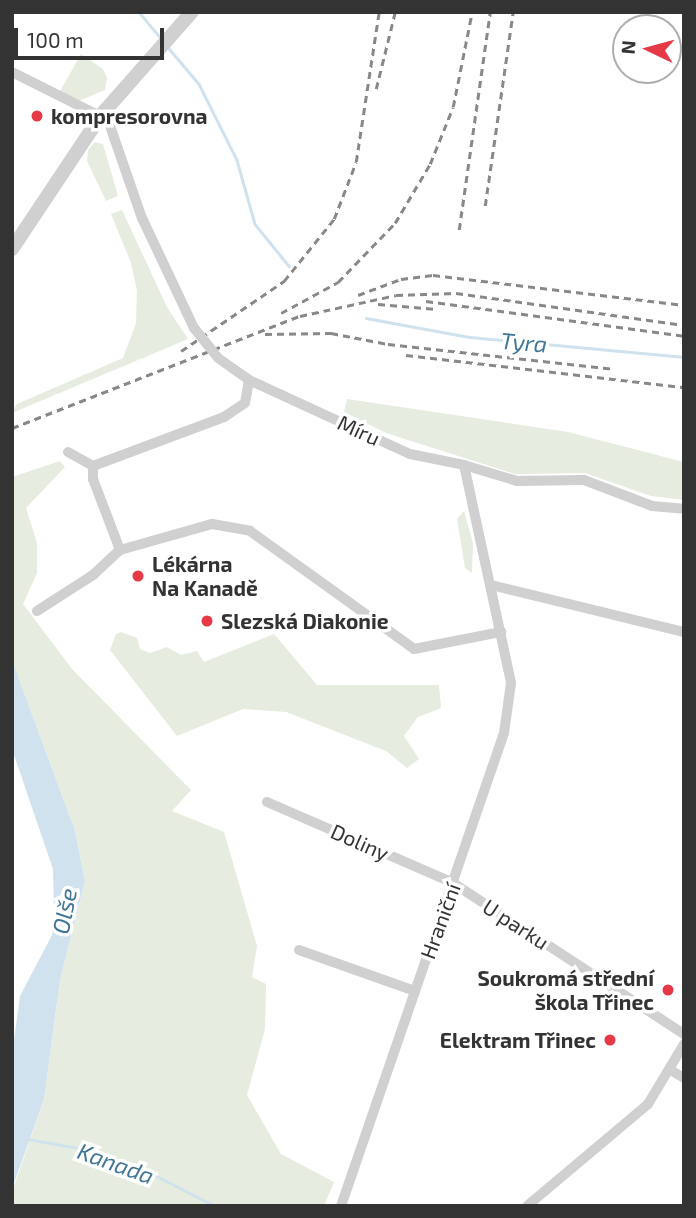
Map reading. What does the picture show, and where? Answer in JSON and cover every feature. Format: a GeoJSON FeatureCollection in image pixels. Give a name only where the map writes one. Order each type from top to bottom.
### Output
{"type":"FeatureCollection","features":[{"type":"Feature","properties":{"kind":"street"},"geometry":{"type":"LineString","coordinates":[[12,249],[102,114],[192,12]]}},
{"type":"Feature","properties":{"kind":"street"},"geometry":{"type":"LineString","coordinates":[[12,72],[68,103],[102,114]]}},
{"type":"Feature","properties":{"kind":"street","name":"Míru"},"geometry":{"type":"LineString","coordinates":[[102,114],[113,129],[166,277],[194,328],[218,358],[249,380],[410,454],[464,465],[517,481],[584,480],[652,506],[684,509]]}},
{"type":"Feature","properties":{"kind":"street"},"geometry":{"type":"LineString","coordinates":[[68,452],[97,463],[224,417],[245,403],[249,380]]}},
{"type":"Feature","properties":{"kind":"street"},"geometry":{"type":"LineString","coordinates":[[97,463],[93,479],[120,550]]}},
{"type":"Feature","properties":{"kind":"street"},"geometry":{"type":"LineString","coordinates":[[464,465],[491,585],[684,632]]}},
{"type":"Feature","properties":{"kind":"street"},"geometry":{"type":"LineString","coordinates":[[37,611],[93,575],[120,550],[212,524],[250,531],[414,649],[501,632]]}},
{"type":"Feature","properties":{"kind":"street","name":"Hraniční"},"geometry":{"type":"LineString","coordinates":[[341,1206],[510,712],[511,684],[491,585]]}},
{"type":"Feature","properties":{"kind":"street","name":"Doliny"},"geometry":{"type":"LineString","coordinates":[[267,802],[453,883]]}},
{"type":"Feature","properties":{"kind":"street","name":"U parku"},"geometry":{"type":"LineString","coordinates":[[453,883],[684,1034]]}},
{"type":"Feature","properties":{"kind":"street"},"geometry":{"type":"LineString","coordinates":[[299,950],[415,991]]}},
{"type":"Feature","properties":{"kind":"street"},"geometry":{"type":"LineString","coordinates":[[527,1206],[648,1104],[672,1071],[684,1045]]}},
{"type":"Feature","properties":{"kind":"street"},"geometry":{"type":"LineString","coordinates":[[672,1071],[684,1078]]}},
{"type":"Feature","properties":{"kind":"shaded area"},"geometry":{"type":"Polygon","coordinates":[[[81,54],[103,69],[107,78],[105,90],[76,102],[59,93],[81,54]]]}},
{"type":"Feature","properties":{"kind":"shaded area"},"geometry":{"type":"Polygon","coordinates":[[[95,142],[103,144],[118,196],[106,201],[87,161],[88,150],[95,142]]]}},
{"type":"Feature","properties":{"kind":"shaded area"},"geometry":{"type":"Polygon","coordinates":[[[122,210],[167,307],[188,339],[12,413],[17,404],[123,358],[136,323],[137,291],[131,263],[111,214],[122,210]]]}},
{"type":"Feature","properties":{"kind":"shaded area"},"geometry":{"type":"Polygon","coordinates":[[[347,399],[568,432],[684,462],[684,500],[651,496],[585,473],[515,474],[386,433],[344,412],[347,399]]]}},
{"type":"Feature","properties":{"kind":"shaded area"},"geometry":{"type":"Polygon","coordinates":[[[60,461],[65,467],[26,508],[37,543],[37,573],[23,604],[72,669],[191,790],[172,811],[224,832],[257,946],[252,977],[266,984],[265,1029],[247,1095],[281,1154],[334,1182],[324,1206],[12,1206],[12,1192],[44,1099],[60,980],[85,881],[75,831],[12,660],[12,477],[60,461]]]}},
{"type":"Feature","properties":{"kind":"shaded area"},"geometry":{"type":"Polygon","coordinates":[[[464,511],[473,543],[472,573],[465,568],[457,519],[464,511]]]}},
{"type":"Feature","properties":{"kind":"shaded area"},"geometry":{"type":"Polygon","coordinates":[[[121,632],[137,638],[140,649],[150,653],[167,647],[181,655],[197,651],[204,662],[274,634],[317,685],[439,685],[441,708],[418,717],[404,736],[419,759],[407,768],[386,751],[286,712],[243,709],[177,736],[110,650],[116,634],[121,632]]]}},
{"type":"Feature","properties":{"kind":"water","name":"Olše"},"geometry":{"type":"Polygon","coordinates":[[[12,660],[75,831],[85,881],[60,980],[44,1099],[12,1189],[12,1055],[20,996],[52,935],[54,908],[53,869],[12,749],[12,660]]]}},
{"type":"Feature","properties":{"kind":"waterway","name":"Tyra"},"geometry":{"type":"LineString","coordinates":[[139,12],[161,38]]}},
{"type":"Feature","properties":{"kind":"waterway","name":"Tyra"},"geometry":{"type":"LineString","coordinates":[[167,46],[199,84],[237,160],[255,224],[289,266]]}},
{"type":"Feature","properties":{"kind":"waterway","name":"Tyra"},"geometry":{"type":"LineString","coordinates":[[366,318],[470,337],[684,357]]}},
{"type":"Feature","properties":{"kind":"waterway","name":"Kanada"},"geometry":{"type":"LineString","coordinates":[[28,1139],[78,1148],[137,1166],[215,1206]]}},
{"type":"Feature","properties":{"kind":"railway"},"geometry":{"type":"LineString","coordinates":[[181,351],[284,281],[334,219],[356,162],[379,12]]}},
{"type":"Feature","properties":{"kind":"railway"},"geometry":{"type":"LineString","coordinates":[[376,89],[395,12]]}},
{"type":"Feature","properties":{"kind":"railway"},"geometry":{"type":"LineString","coordinates":[[281,313],[338,282],[395,223],[430,164],[453,107],[472,12]]}},
{"type":"Feature","properties":{"kind":"railway"},"geometry":{"type":"LineString","coordinates":[[459,230],[490,12]]}},
{"type":"Feature","properties":{"kind":"railway"},"geometry":{"type":"LineString","coordinates":[[485,206],[513,12]]}},
{"type":"Feature","properties":{"kind":"railway"},"geometry":{"type":"LineString","coordinates":[[358,295],[401,279],[433,275],[684,305]]}},
{"type":"Feature","properties":{"kind":"railway"},"geometry":{"type":"LineString","coordinates":[[12,428],[300,316],[396,295],[456,293],[684,325]]}},
{"type":"Feature","properties":{"kind":"railway"},"geometry":{"type":"LineString","coordinates":[[426,301],[684,336]]}},
{"type":"Feature","properties":{"kind":"railway"},"geometry":{"type":"LineString","coordinates":[[378,304],[437,309]]}},
{"type":"Feature","properties":{"kind":"railway"},"geometry":{"type":"LineString","coordinates":[[265,334],[331,333],[388,344],[613,369]]}},
{"type":"Feature","properties":{"kind":"railway"},"geometry":{"type":"LineString","coordinates":[[406,355],[684,387]]}},
{"type":"Feature","properties":{"kind":"place","name":"kompresorovna"},"geometry":{"type":"Point","coordinates":[37,116]}},
{"type":"Feature","properties":{"kind":"place","name":"Lékárna Na Kanadě"},"geometry":{"type":"Point","coordinates":[138,576]}},
{"type":"Feature","properties":{"kind":"place","name":"Slezská Diakonie"},"geometry":{"type":"Point","coordinates":[207,621]}},
{"type":"Feature","properties":{"kind":"place","name":"Soukromá střední škola Třinec"},"geometry":{"type":"Point","coordinates":[668,990]}},
{"type":"Feature","properties":{"kind":"place","name":"Elektram Třinec"},"geometry":{"type":"Point","coordinates":[610,1040]}}]}
